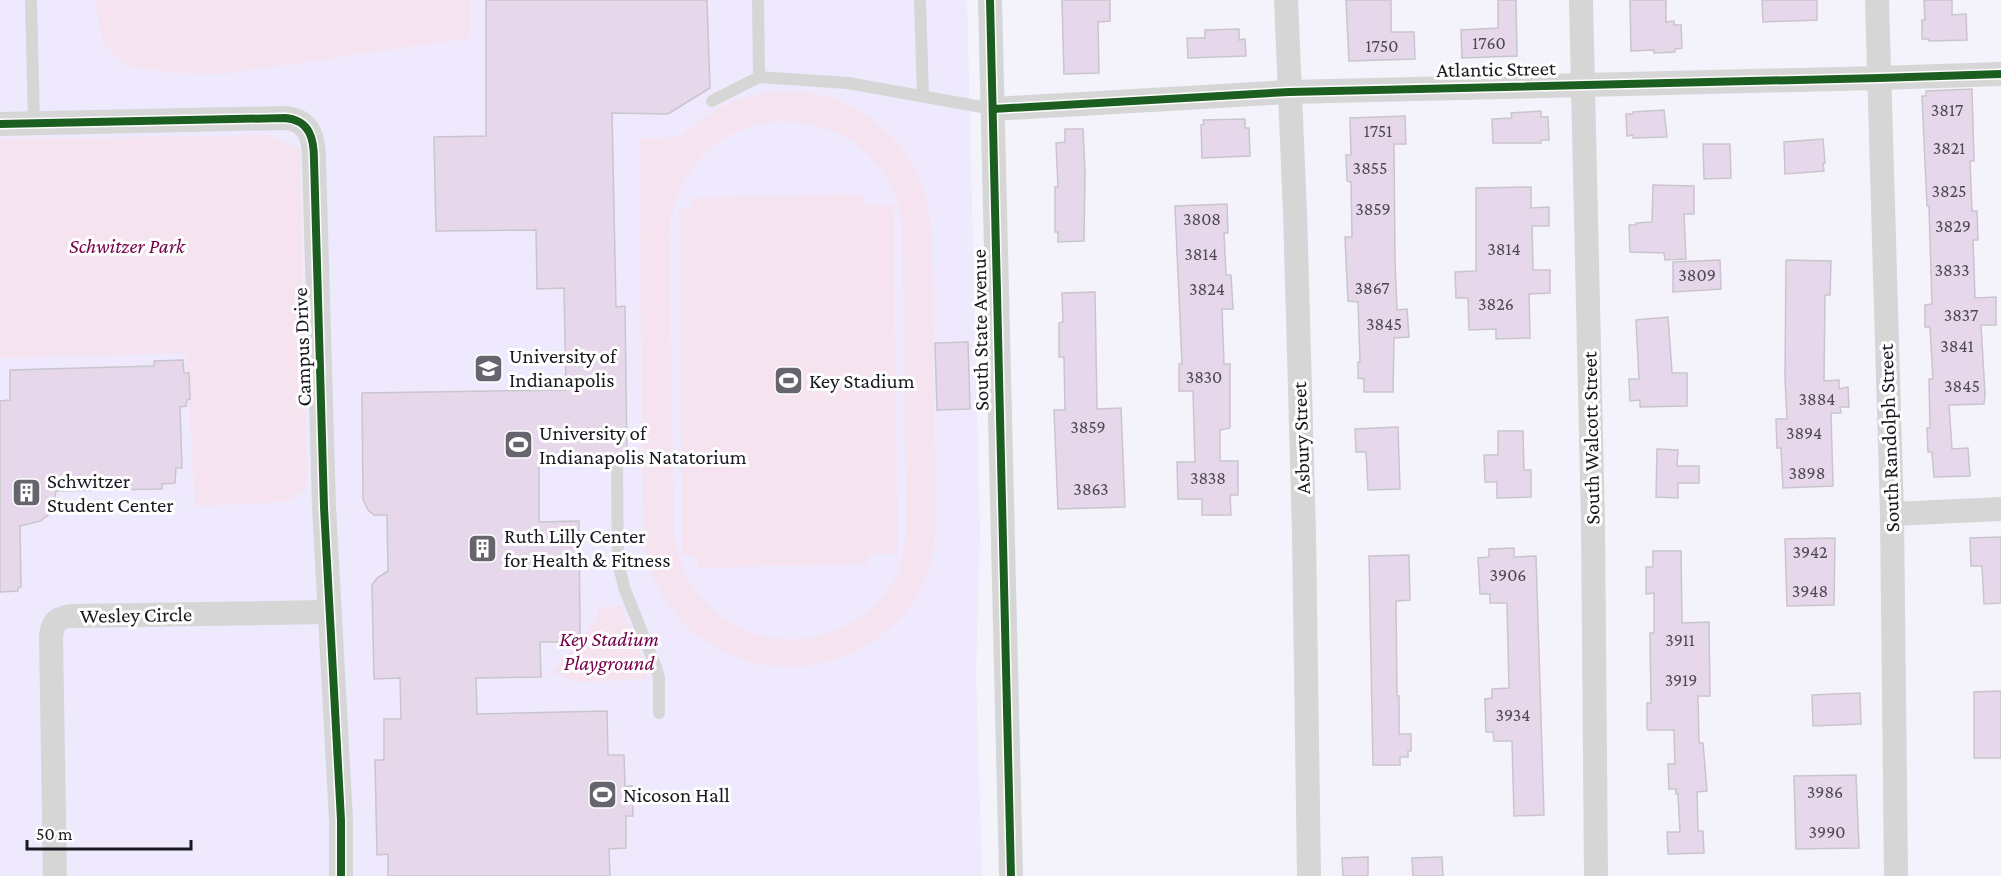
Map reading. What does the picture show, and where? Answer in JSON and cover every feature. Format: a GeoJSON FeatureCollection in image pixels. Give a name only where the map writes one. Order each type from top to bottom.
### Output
{"type":"FeatureCollection","features":[{"type":"Feature","properties":{"kind":"street","name":"South State Avenue"},"geometry":{"type":"LineString","coordinates":[[990,0],[1011,876]]}},
{"type":"Feature","properties":{"kind":"street","name":"Asbury Street"},"geometry":{"type":"LineString","coordinates":[[1286,0],[1295,212],[1304,533],[1309,876]]}},
{"type":"Feature","properties":{"kind":"street","name":"South Walcott Street"},"geometry":{"type":"LineString","coordinates":[[1581,0],[1593,522],[1596,876]]}},
{"type":"Feature","properties":{"kind":"street","name":"South Randolph Street"},"geometry":{"type":"LineString","coordinates":[[1877,0],[1892,514],[1896,876]]}},
{"type":"Feature","properties":{"kind":"street","name":"Atlantic Street"},"geometry":{"type":"LineString","coordinates":[[993,109],[1289,92],[2001,74]]}},
{"type":"Feature","properties":{"kind":"street","name":"Campus Drive"},"geometry":{"type":"LineString","coordinates":[[0,124],[285,118],[301,122],[312,134],[315,160],[324,507],[341,820],[341,876]]}},
{"type":"Feature","properties":{"kind":"street"},"geometry":{"type":"LineString","coordinates":[[1892,514],[2001,509]]}},
{"type":"Feature","properties":{"kind":"street","name":"Wesley Circle"},"geometry":{"type":"LineString","coordinates":[[55,876],[51,637],[52,627],[57,620],[70,616],[329,612]]}},
{"type":"Feature","properties":{"kind":"lane"},"geometry":{"type":"LineString","coordinates":[[31,0],[34,123]]}},
{"type":"Feature","properties":{"kind":"lane"},"geometry":{"type":"LineString","coordinates":[[758,0],[759,77]]}},
{"type":"Feature","properties":{"kind":"lane"},"geometry":{"type":"LineString","coordinates":[[920,0],[923,96]]}},
{"type":"Feature","properties":{"kind":"lane"},"geometry":{"type":"LineString","coordinates":[[712,101],[759,77],[848,83],[993,109]]}},
{"type":"Feature","properties":{"kind":"lane"},"geometry":{"type":"LineString","coordinates":[[617,469],[618,563],[656,667],[659,678],[659,713]]}},
{"type":"Feature","properties":{"kind":"shaded area","name":"University of Indianapolis"},"geometry":{"type":"Polygon","coordinates":[[[0,0],[967,0],[980,531],[976,675],[982,876],[0,876],[0,0]]]}},
{"type":"Feature","properties":{"kind":"green space"},"geometry":{"type":"Polygon","coordinates":[[[95,0],[470,0],[470,38],[224,74],[172,73],[126,66],[103,44],[95,0]]]}},
{"type":"Feature","properties":{"kind":"green space"},"geometry":{"type":"Polygon","coordinates":[[[765,92],[817,94],[842,101],[866,115],[894,140],[913,165],[925,193],[931,225],[936,526],[929,568],[915,600],[883,633],[868,644],[838,659],[806,666],[774,666],[743,659],[714,646],[688,627],[667,603],[651,573],[644,536],[639,138],[679,137],[707,115],[729,103],[765,92]],[[780,121],[758,125],[737,131],[720,141],[692,169],[682,186],[669,228],[674,536],[682,566],[697,592],[716,613],[740,628],[766,637],[794,639],[823,634],[852,622],[874,605],[887,591],[900,567],[906,531],[902,223],[896,200],[876,162],[844,137],[825,128],[780,121]]]}},
{"type":"Feature","properties":{"kind":"green space","name":"Schwitzer Park"},"geometry":{"type":"Polygon","coordinates":[[[270,135],[300,149],[307,489],[286,502],[195,506],[186,353],[0,358],[0,139],[270,135]]]}},
{"type":"Feature","properties":{"kind":"green space","name":"Key Stadium"},"geometry":{"type":"Polygon","coordinates":[[[862,194],[863,205],[893,205],[898,554],[868,554],[868,564],[698,568],[697,556],[682,556],[679,209],[692,208],[692,198],[862,194]]]}},
{"type":"Feature","properties":{"kind":"green space","name":"Key Stadium Playground"},"geometry":{"type":"Polygon","coordinates":[[[620,606],[642,657],[647,679],[578,682],[552,673],[598,618],[598,608],[620,606]]]}},
{"type":"Feature","properties":{"kind":"building"},"geometry":{"type":"Polygon","coordinates":[[[486,0],[707,0],[710,88],[668,114],[612,113],[616,307],[625,306],[627,459],[539,460],[539,522],[579,521],[580,634],[566,635],[567,642],[540,642],[541,677],[476,678],[477,714],[607,711],[608,755],[624,755],[625,786],[632,786],[633,816],[626,816],[626,848],[609,849],[610,876],[388,876],[388,854],[377,855],[375,760],[384,760],[384,719],[401,719],[400,678],[374,679],[372,585],[377,578],[388,571],[387,515],[374,515],[368,510],[363,499],[362,393],[566,390],[564,288],[537,289],[536,230],[436,231],[434,137],[486,136],[486,0]]]}},
{"type":"Feature","properties":{"kind":"building"},"geometry":{"type":"Polygon","coordinates":[[[1062,0],[1110,0],[1110,21],[1098,22],[1099,73],[1064,74],[1062,0]]]}},
{"type":"Feature","properties":{"kind":"building"},"geometry":{"type":"Polygon","coordinates":[[[1346,0],[1391,0],[1391,32],[1414,32],[1415,59],[1349,61],[1346,0]]]}},
{"type":"Feature","properties":{"kind":"building"},"geometry":{"type":"Polygon","coordinates":[[[1498,0],[1516,0],[1517,56],[1462,58],[1461,30],[1498,28],[1498,0]]]}},
{"type":"Feature","properties":{"kind":"building"},"geometry":{"type":"Polygon","coordinates":[[[1630,0],[1666,0],[1666,22],[1674,21],[1674,25],[1681,25],[1682,48],[1675,49],[1675,52],[1631,51],[1630,0]]]}},
{"type":"Feature","properties":{"kind":"building"},"geometry":{"type":"Polygon","coordinates":[[[1762,0],[1817,0],[1817,20],[1763,22],[1762,0]]]}},
{"type":"Feature","properties":{"kind":"building"},"geometry":{"type":"Polygon","coordinates":[[[1924,0],[1952,0],[1952,15],[1966,14],[1967,40],[1929,41],[1929,39],[1922,39],[1922,20],[1925,20],[1924,0]]]}},
{"type":"Feature","properties":{"kind":"building"},"geometry":{"type":"Polygon","coordinates":[[[1239,29],[1239,40],[1245,39],[1246,56],[1188,58],[1187,38],[1205,38],[1205,30],[1239,29]]]}},
{"type":"Feature","properties":{"kind":"building"},"geometry":{"type":"Polygon","coordinates":[[[1972,89],[1974,161],[1970,161],[1972,211],[1977,211],[1978,240],[1973,240],[1975,298],[1996,297],[1996,325],[1981,325],[1984,404],[1949,405],[1952,449],[1968,448],[1970,476],[1934,477],[1932,452],[1928,452],[1927,428],[1930,428],[1929,379],[1933,379],[1930,327],[1925,327],[1925,305],[1932,304],[1922,96],[1926,96],[1926,91],[1972,89]]]}},
{"type":"Feature","properties":{"kind":"building"},"geometry":{"type":"Polygon","coordinates":[[[1664,110],[1667,137],[1633,138],[1633,135],[1627,136],[1626,114],[1664,110]]]}},
{"type":"Feature","properties":{"kind":"building"},"geometry":{"type":"Polygon","coordinates":[[[1541,111],[1541,117],[1548,117],[1549,140],[1541,140],[1541,143],[1493,143],[1492,119],[1512,118],[1511,113],[1541,111]]]}},
{"type":"Feature","properties":{"kind":"building"},"geometry":{"type":"Polygon","coordinates":[[[1405,116],[1406,144],[1394,144],[1395,262],[1397,310],[1407,309],[1409,337],[1394,338],[1393,392],[1364,392],[1364,379],[1358,378],[1358,362],[1360,362],[1358,302],[1348,301],[1345,237],[1352,237],[1351,182],[1347,181],[1346,155],[1351,155],[1350,118],[1405,116]]]}},
{"type":"Feature","properties":{"kind":"building"},"geometry":{"type":"Polygon","coordinates":[[[1245,119],[1245,128],[1249,128],[1250,156],[1202,158],[1201,125],[1204,124],[1203,120],[1245,119]]]}},
{"type":"Feature","properties":{"kind":"building"},"geometry":{"type":"Polygon","coordinates":[[[1065,129],[1083,129],[1084,241],[1058,242],[1058,232],[1055,232],[1055,187],[1058,187],[1056,143],[1065,142],[1065,129]]]}},
{"type":"Feature","properties":{"kind":"building"},"geometry":{"type":"Polygon","coordinates":[[[1823,139],[1824,171],[1785,174],[1784,142],[1823,139]]]}},
{"type":"Feature","properties":{"kind":"building"},"geometry":{"type":"Polygon","coordinates":[[[1703,144],[1730,144],[1731,178],[1704,179],[1703,144]]]}},
{"type":"Feature","properties":{"kind":"building"},"geometry":{"type":"Polygon","coordinates":[[[1653,185],[1694,186],[1694,214],[1684,214],[1686,259],[1665,260],[1664,253],[1630,252],[1629,225],[1652,222],[1653,185]]]}},
{"type":"Feature","properties":{"kind":"building"},"geometry":{"type":"Polygon","coordinates":[[[1531,187],[1531,208],[1549,207],[1549,226],[1532,226],[1533,270],[1550,270],[1550,293],[1529,294],[1530,338],[1496,339],[1496,329],[1469,330],[1468,298],[1456,298],[1455,272],[1476,271],[1476,188],[1531,187]]]}},
{"type":"Feature","properties":{"kind":"building"},"geometry":{"type":"Polygon","coordinates":[[[1227,204],[1228,233],[1224,233],[1226,275],[1231,275],[1233,309],[1222,309],[1224,364],[1230,364],[1230,428],[1220,430],[1220,461],[1238,461],[1238,495],[1230,495],[1231,515],[1202,515],[1202,499],[1178,499],[1177,462],[1195,462],[1193,391],[1179,391],[1179,364],[1182,364],[1175,206],[1227,204]]]}},
{"type":"Feature","properties":{"kind":"building"},"geometry":{"type":"Polygon","coordinates":[[[1720,260],[1721,289],[1673,292],[1673,262],[1720,260]]]}},
{"type":"Feature","properties":{"kind":"building"},"geometry":{"type":"Polygon","coordinates":[[[1786,260],[1831,261],[1830,295],[1825,295],[1824,381],[1839,380],[1839,389],[1848,387],[1849,407],[1840,407],[1841,413],[1831,413],[1833,486],[1783,488],[1781,448],[1777,448],[1776,419],[1787,419],[1786,260]]]}},
{"type":"Feature","properties":{"kind":"building"},"geometry":{"type":"Polygon","coordinates":[[[1095,292],[1097,409],[1121,408],[1125,507],[1058,509],[1054,410],[1065,410],[1064,357],[1059,357],[1059,323],[1063,322],[1062,293],[1095,292]]]}},
{"type":"Feature","properties":{"kind":"building"},"geometry":{"type":"Polygon","coordinates":[[[1668,317],[1672,373],[1687,373],[1687,406],[1640,407],[1640,400],[1630,401],[1629,379],[1639,379],[1636,320],[1668,317]]]}},
{"type":"Feature","properties":{"kind":"building"},"geometry":{"type":"Polygon","coordinates":[[[968,342],[970,409],[937,410],[935,343],[968,342]]]}},
{"type":"Feature","properties":{"kind":"building","name":"Schwitzer Student Center"},"geometry":{"type":"Polygon","coordinates":[[[183,360],[184,373],[189,373],[190,399],[187,400],[186,406],[180,407],[182,468],[176,468],[175,483],[162,484],[162,489],[56,491],[50,514],[40,521],[20,526],[21,587],[18,591],[0,592],[0,401],[10,400],[10,370],[154,366],[154,361],[183,360]]]}},
{"type":"Feature","properties":{"kind":"building"},"geometry":{"type":"Polygon","coordinates":[[[1398,427],[1400,489],[1368,490],[1366,452],[1356,452],[1355,429],[1398,427]]]}},
{"type":"Feature","properties":{"kind":"building"},"geometry":{"type":"Polygon","coordinates":[[[1498,431],[1523,431],[1524,470],[1531,470],[1531,497],[1497,498],[1497,482],[1485,482],[1484,455],[1498,455],[1498,431]]]}},
{"type":"Feature","properties":{"kind":"building"},"geometry":{"type":"Polygon","coordinates":[[[1657,449],[1678,450],[1677,466],[1699,466],[1699,483],[1678,483],[1678,498],[1656,497],[1657,449]]]}},
{"type":"Feature","properties":{"kind":"building"},"geometry":{"type":"Polygon","coordinates":[[[2001,537],[2001,603],[1984,604],[1982,566],[1971,566],[1970,538],[2001,537]]]}},
{"type":"Feature","properties":{"kind":"building"},"geometry":{"type":"Polygon","coordinates":[[[1835,538],[1834,605],[1787,606],[1785,539],[1835,538]]]}},
{"type":"Feature","properties":{"kind":"building"},"geometry":{"type":"Polygon","coordinates":[[[1514,548],[1514,557],[1536,556],[1544,815],[1514,816],[1512,741],[1494,741],[1493,732],[1486,732],[1485,699],[1492,698],[1492,689],[1509,688],[1507,603],[1490,603],[1490,594],[1480,594],[1478,558],[1489,557],[1489,549],[1514,548]]]}},
{"type":"Feature","properties":{"kind":"building"},"geometry":{"type":"Polygon","coordinates":[[[1653,551],[1681,551],[1682,623],[1709,622],[1710,696],[1698,696],[1699,743],[1703,743],[1707,791],[1697,792],[1698,831],[1703,831],[1704,853],[1668,854],[1667,832],[1680,832],[1678,794],[1676,794],[1676,789],[1669,789],[1668,764],[1675,764],[1674,730],[1648,730],[1647,728],[1647,703],[1651,703],[1650,633],[1654,633],[1654,593],[1646,594],[1646,567],[1653,567],[1653,551]]]}},
{"type":"Feature","properties":{"kind":"building"},"geometry":{"type":"Polygon","coordinates":[[[1409,555],[1410,600],[1396,601],[1399,734],[1411,734],[1411,751],[1408,751],[1408,757],[1400,757],[1400,765],[1373,765],[1369,556],[1409,555]]]}},
{"type":"Feature","properties":{"kind":"building"},"geometry":{"type":"Polygon","coordinates":[[[2001,691],[2001,758],[1974,758],[1974,692],[2001,691]]]}},
{"type":"Feature","properties":{"kind":"building"},"geometry":{"type":"Polygon","coordinates":[[[1860,693],[1861,724],[1813,726],[1812,695],[1860,693]]]}},
{"type":"Feature","properties":{"kind":"building"},"geometry":{"type":"Polygon","coordinates":[[[1856,775],[1859,848],[1796,849],[1794,776],[1856,775]]]}},
{"type":"Feature","properties":{"kind":"building"},"geometry":{"type":"Polygon","coordinates":[[[1368,857],[1368,876],[1343,876],[1342,858],[1368,857]]]}},
{"type":"Feature","properties":{"kind":"building"},"geometry":{"type":"Polygon","coordinates":[[[1442,857],[1443,876],[1413,876],[1412,858],[1442,857]]]}},
{"type":"Feature","properties":{"kind":"cycle path"},"geometry":{"type":"LineString","coordinates":[[990,0],[1011,876]]}},
{"type":"Feature","properties":{"kind":"cycle path"},"geometry":{"type":"LineString","coordinates":[[993,109],[1289,92],[2001,74]]}},
{"type":"Feature","properties":{"kind":"cycle path"},"geometry":{"type":"LineString","coordinates":[[0,124],[285,118],[300,122],[309,132],[314,152],[324,507],[341,820],[341,876]]}},
{"type":"Feature","properties":{"kind":"place","name":"University of Indianapolis"},"geometry":{"type":"Point","coordinates":[488,368]}},
{"type":"Feature","properties":{"kind":"place","name":"Key Stadium"},"geometry":{"type":"Point","coordinates":[788,381]}},
{"type":"Feature","properties":{"kind":"place","name":"University of Indianapolis Natatorium"},"geometry":{"type":"Point","coordinates":[518,445]}},
{"type":"Feature","properties":{"kind":"place","name":"Schwitzer Student Center"},"geometry":{"type":"Point","coordinates":[26,493]}},
{"type":"Feature","properties":{"kind":"place","name":"Ruth Lilly Center for Health & Fitness"},"geometry":{"type":"Point","coordinates":[483,548]}},
{"type":"Feature","properties":{"kind":"place","name":"Nicoson Hall"},"geometry":{"type":"Point","coordinates":[602,795]}}]}
